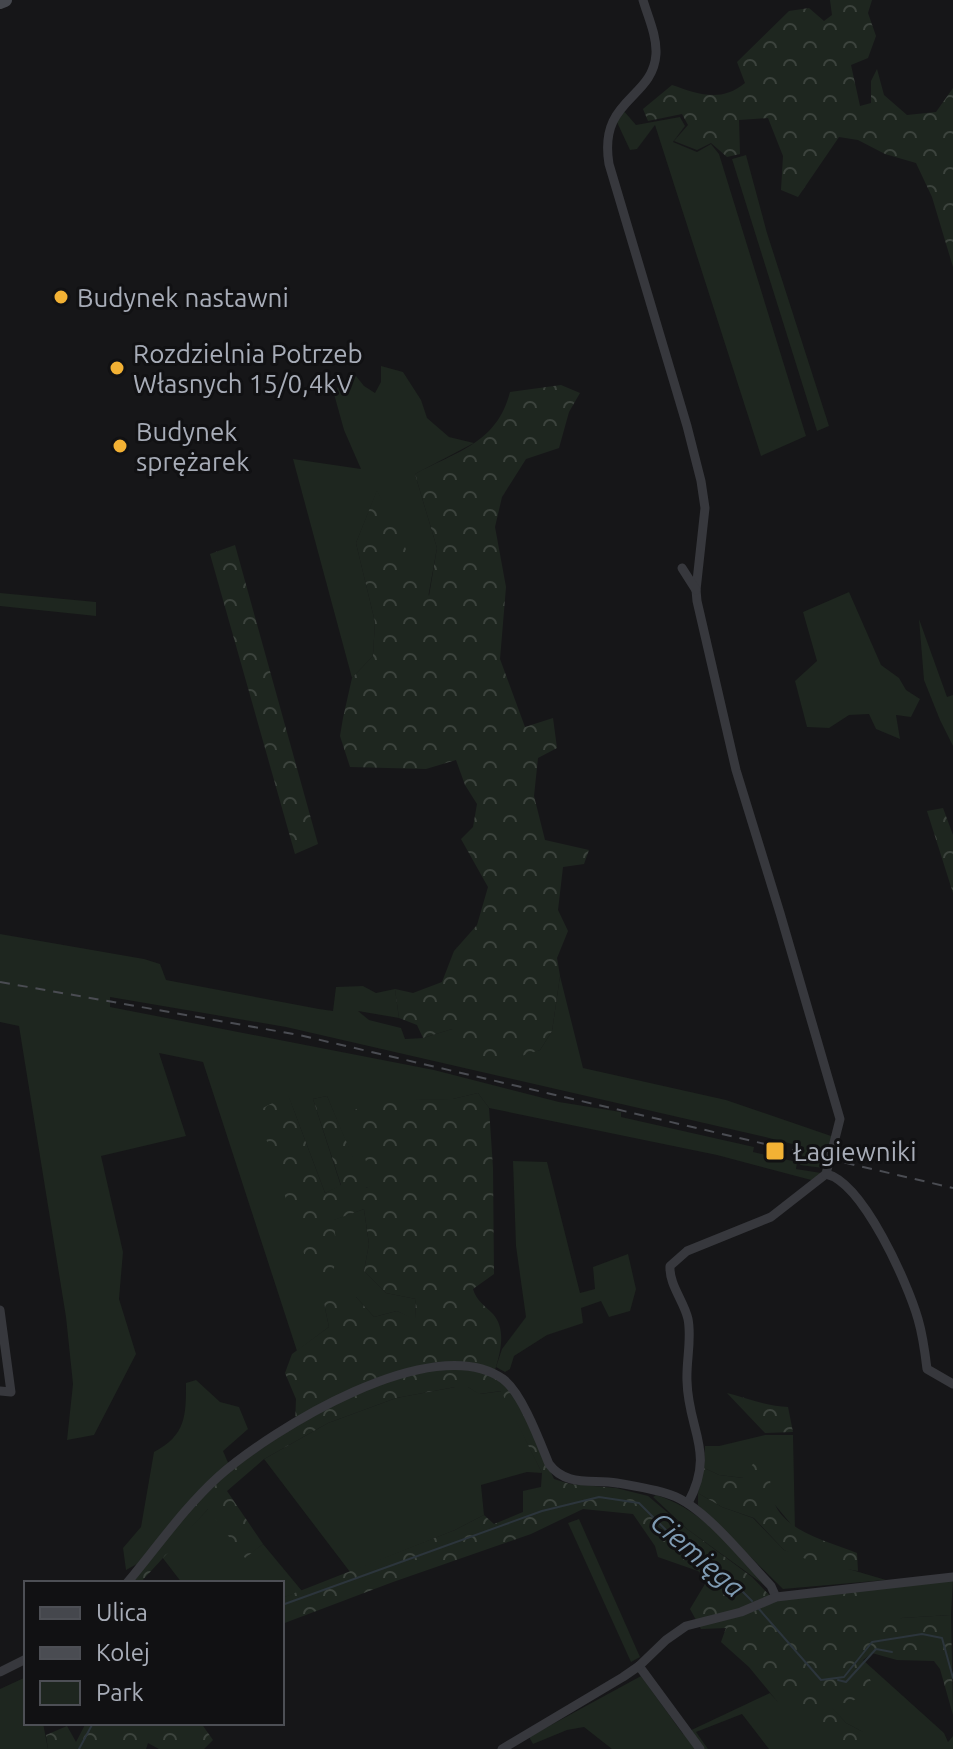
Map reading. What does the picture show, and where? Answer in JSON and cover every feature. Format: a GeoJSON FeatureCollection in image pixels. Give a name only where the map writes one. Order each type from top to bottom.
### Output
{"type":"FeatureCollection","features":[{"type":"Feature","properties":{"kind":"street"},"geometry":{"type":"LineString","coordinates":[[643,0],[654,35],[654,65],[645,82],[614,117],[607,155],[704,493],[696,590],[701,627],[736,770],[840,1119],[826,1174],[771,1217],[687,1251],[670,1266],[672,1282],[688,1319],[687,1383],[702,1454],[698,1480],[688,1503]]}},
{"type":"Feature","properties":{"kind":"street"},"geometry":{"type":"LineString","coordinates":[[682,568],[696,590]]}},
{"type":"Feature","properties":{"kind":"street"},"geometry":{"type":"LineString","coordinates":[[826,1174],[847,1184],[863,1204],[913,1305],[923,1339],[927,1369],[953,1384]]}},
{"type":"Feature","properties":{"kind":"street"},"geometry":{"type":"LineString","coordinates":[[0,1310],[11,1392],[0,1391]]}},
{"type":"Feature","properties":{"kind":"street"},"geometry":{"type":"LineString","coordinates":[[129,1581],[206,1490],[257,1447],[318,1409],[355,1391],[402,1375],[441,1368],[480,1370],[506,1381],[549,1464],[561,1476],[572,1480],[638,1487],[688,1503],[771,1586],[776,1597]]}},
{"type":"Feature","properties":{"kind":"street"},"geometry":{"type":"LineString","coordinates":[[502,1749],[639,1666],[686,1626],[741,1612],[776,1597],[953,1577]]}},
{"type":"Feature","properties":{"kind":"street"},"geometry":{"type":"LineString","coordinates":[[0,1672],[24,1660]]}},
{"type":"Feature","properties":{"kind":"street"},"geometry":{"type":"LineString","coordinates":[[639,1666],[700,1749]]}},
{"type":"Feature","properties":{"kind":"green space"},"geometry":{"type":"Polygon","coordinates":[[[830,0],[872,0],[868,13],[876,36],[868,58],[851,65],[860,106],[871,103],[871,81],[877,69],[884,95],[907,115],[936,112],[953,88],[953,267],[932,197],[916,163],[885,154],[858,140],[839,137],[798,197],[781,190],[783,156],[768,118],[739,120],[740,154],[727,157],[711,143],[697,150],[674,141],[688,125],[682,114],[648,121],[643,109],[672,85],[709,95],[736,89],[745,83],[737,62],[789,11],[809,8],[824,21],[832,15],[830,0]]]}},
{"type":"Feature","properties":{"kind":"green space"},"geometry":{"type":"Polygon","coordinates":[[[623,110],[636,125],[680,117],[685,126],[673,142],[697,152],[711,144],[719,154],[806,436],[761,456],[655,125],[637,149],[630,150],[615,118],[623,110]]]}},
{"type":"Feature","properties":{"kind":"green space"},"geometry":{"type":"Polygon","coordinates":[[[746,155],[767,233],[829,426],[817,431],[732,159],[746,155]]]}},
{"type":"Feature","properties":{"kind":"green space"},"geometry":{"type":"Polygon","coordinates":[[[381,366],[403,372],[421,400],[427,418],[449,437],[474,443],[415,474],[437,548],[428,598],[377,491],[356,543],[375,622],[373,656],[352,678],[293,459],[361,469],[344,430],[334,394],[339,385],[356,376],[375,393],[381,382],[381,366]]]}},
{"type":"Feature","properties":{"kind":"green space"},"geometry":{"type":"Polygon","coordinates":[[[561,385],[580,393],[569,412],[559,448],[526,459],[502,497],[495,527],[506,587],[500,659],[525,727],[553,718],[557,748],[538,758],[534,796],[545,840],[589,850],[584,864],[563,867],[558,910],[568,931],[557,958],[560,976],[552,1031],[540,1050],[490,1066],[464,1055],[452,1029],[423,1038],[417,1025],[399,1018],[395,989],[413,993],[442,982],[454,951],[477,925],[488,887],[461,839],[473,827],[477,804],[465,785],[456,760],[426,769],[350,767],[340,736],[343,718],[352,678],[373,656],[375,622],[356,543],[377,490],[429,596],[437,548],[415,474],[474,444],[486,434],[504,409],[510,392],[561,385]]]}},
{"type":"Feature","properties":{"kind":"green space"},"geometry":{"type":"Polygon","coordinates":[[[235,545],[318,844],[295,854],[210,554],[235,545]]]}},
{"type":"Feature","properties":{"kind":"green space"},"geometry":{"type":"Polygon","coordinates":[[[849,592],[881,665],[899,678],[906,690],[920,699],[911,717],[896,715],[900,739],[876,729],[869,714],[849,715],[829,728],[807,727],[795,681],[817,661],[803,612],[849,592]]]}},
{"type":"Feature","properties":{"kind":"green space"},"geometry":{"type":"Polygon","coordinates":[[[0,593],[96,602],[96,616],[0,606],[0,593]]]}},
{"type":"Feature","properties":{"kind":"green space"},"geometry":{"type":"Polygon","coordinates":[[[919,619],[947,697],[953,695],[953,746],[924,680],[919,619]]]}},
{"type":"Feature","properties":{"kind":"green space"},"geometry":{"type":"Polygon","coordinates":[[[943,808],[953,835],[953,893],[927,811],[943,808]]]}},
{"type":"Feature","properties":{"kind":"green space"},"geometry":{"type":"Polygon","coordinates":[[[0,934],[144,959],[160,964],[166,980],[333,1011],[336,987],[363,986],[376,993],[395,989],[399,1018],[358,1011],[369,1020],[401,1028],[405,1039],[423,1038],[452,1029],[516,1057],[540,1050],[552,1031],[560,976],[583,1068],[726,1100],[834,1137],[826,1174],[815,1181],[717,1155],[489,1108],[478,1093],[453,1099],[415,1100],[354,1110],[373,1186],[365,1188],[327,1096],[313,1099],[341,1186],[325,1193],[288,1095],[333,1220],[364,1209],[369,1244],[364,1271],[386,1293],[416,1299],[415,1320],[397,1311],[374,1317],[356,1297],[324,1303],[329,1327],[297,1351],[203,1062],[159,1053],[186,1136],[101,1156],[123,1252],[119,1299],[136,1354],[94,1435],[67,1440],[73,1384],[66,1317],[19,1026],[0,1022],[0,934]],[[110,997],[110,1007],[434,1070],[559,1102],[621,1112],[621,1117],[754,1147],[753,1152],[797,1162],[796,1169],[821,1173],[823,1168],[800,1165],[804,1147],[286,1027],[110,997]]]}},
{"type":"Feature","properties":{"kind":"green space"},"geometry":{"type":"Polygon","coordinates":[[[478,1093],[489,1108],[494,1274],[473,1289],[500,1328],[501,1345],[493,1376],[513,1395],[521,1408],[554,1479],[648,1496],[752,1577],[775,1601],[861,1591],[864,1632],[902,1618],[951,1615],[953,1715],[940,1669],[934,1661],[897,1660],[872,1653],[863,1660],[874,1690],[848,1703],[828,1703],[846,1723],[863,1732],[850,1749],[817,1731],[777,1701],[749,1667],[721,1642],[726,1628],[701,1629],[690,1609],[708,1579],[698,1571],[658,1557],[655,1546],[633,1514],[583,1509],[531,1534],[284,1623],[284,1597],[455,1530],[484,1515],[494,1524],[523,1512],[523,1491],[541,1487],[542,1473],[501,1391],[479,1394],[468,1387],[455,1387],[396,1398],[328,1423],[264,1459],[227,1491],[263,1544],[245,1558],[208,1509],[142,1581],[133,1581],[193,1507],[231,1470],[295,1426],[296,1399],[285,1373],[292,1354],[329,1327],[324,1303],[335,1295],[356,1297],[374,1317],[397,1311],[415,1319],[416,1299],[386,1293],[364,1271],[369,1244],[364,1209],[334,1220],[337,1258],[329,1284],[313,1281],[257,1111],[288,1095],[325,1193],[341,1185],[313,1099],[327,1096],[366,1188],[372,1185],[353,1111],[372,1100],[453,1099],[478,1093]]]}},
{"type":"Feature","properties":{"kind":"green space"},"geometry":{"type":"Polygon","coordinates":[[[513,1161],[547,1162],[580,1293],[595,1289],[593,1267],[628,1254],[636,1289],[630,1311],[609,1317],[601,1301],[581,1308],[583,1323],[547,1335],[514,1356],[510,1369],[505,1372],[496,1367],[502,1349],[526,1317],[516,1246],[513,1161]]]}},
{"type":"Feature","properties":{"kind":"green space"},"geometry":{"type":"Polygon","coordinates":[[[196,1380],[220,1402],[239,1407],[248,1429],[223,1451],[229,1465],[137,1564],[126,1570],[123,1548],[141,1527],[154,1452],[165,1446],[178,1431],[186,1405],[186,1383],[196,1380]]]}},
{"type":"Feature","properties":{"kind":"green space"},"geometry":{"type":"Polygon","coordinates":[[[468,1387],[480,1394],[502,1391],[542,1473],[527,1472],[481,1485],[484,1515],[455,1530],[350,1572],[264,1459],[328,1423],[396,1398],[468,1387]]]}},
{"type":"Feature","properties":{"kind":"green space"},"geometry":{"type":"Polygon","coordinates":[[[727,1393],[788,1407],[793,1432],[765,1433],[727,1393]]]}},
{"type":"Feature","properties":{"kind":"green space"},"geometry":{"type":"Polygon","coordinates":[[[765,1435],[793,1435],[795,1529],[770,1499],[768,1481],[719,1475],[704,1468],[705,1446],[719,1446],[765,1435]]]}},
{"type":"Feature","properties":{"kind":"green space"},"geometry":{"type":"Polygon","coordinates":[[[757,1458],[773,1460],[770,1482],[780,1513],[805,1532],[857,1553],[858,1571],[818,1564],[784,1550],[754,1518],[722,1507],[698,1493],[704,1468],[719,1475],[743,1478],[757,1458]]]}},
{"type":"Feature","properties":{"kind":"green space"},"geometry":{"type":"Polygon","coordinates":[[[698,1493],[722,1507],[753,1518],[784,1550],[886,1580],[783,1589],[698,1505],[698,1493]]]}},
{"type":"Feature","properties":{"kind":"green space"},"geometry":{"type":"Polygon","coordinates":[[[656,1495],[704,1521],[770,1589],[687,1529],[653,1497],[656,1495]]]}},
{"type":"Feature","properties":{"kind":"green space"},"geometry":{"type":"Polygon","coordinates":[[[209,1508],[245,1557],[263,1544],[302,1591],[284,1597],[284,1581],[180,1581],[162,1557],[209,1508]]]}},
{"type":"Feature","properties":{"kind":"green space"},"geometry":{"type":"Polygon","coordinates":[[[579,1519],[640,1657],[631,1662],[568,1523],[579,1519]]]}},
{"type":"Feature","properties":{"kind":"green space"},"geometry":{"type":"Polygon","coordinates":[[[953,1579],[951,1615],[902,1618],[858,1650],[861,1591],[953,1579]]]}},
{"type":"Feature","properties":{"kind":"green space"},"geometry":{"type":"Polygon","coordinates":[[[863,1660],[944,1733],[948,1742],[953,1736],[953,1749],[769,1749],[742,1714],[696,1732],[708,1749],[612,1749],[584,1727],[567,1730],[533,1744],[529,1737],[641,1676],[683,1734],[770,1693],[777,1701],[863,1732],[846,1723],[827,1703],[863,1660]]]}},
{"type":"Feature","properties":{"kind":"green space"},"geometry":{"type":"Polygon","coordinates":[[[24,1678],[24,1725],[43,1725],[48,1749],[0,1749],[0,1689],[24,1678]]]}},
{"type":"Feature","properties":{"kind":"green space"},"geometry":{"type":"Polygon","coordinates":[[[85,1725],[202,1725],[213,1740],[204,1749],[159,1749],[148,1743],[146,1749],[48,1749],[46,1735],[67,1726],[76,1742],[85,1725]]]}},
{"type":"Feature","properties":{"kind":"waterway","name":"Ciemięga"},"geometry":{"type":"LineString","coordinates":[[284,1604],[542,1511],[599,1497],[639,1503],[698,1562],[739,1588],[752,1601]]}},
{"type":"Feature","properties":{"kind":"waterway","name":"Ciemięga"},"geometry":{"type":"LineString","coordinates":[[759,1609],[821,1680],[844,1677],[872,1642],[922,1634],[942,1638],[953,1678]]}},
{"type":"Feature","properties":{"kind":"waterway"},"geometry":{"type":"LineString","coordinates":[[838,1680],[846,1682],[876,1649],[892,1652]]}},
{"type":"Feature","properties":{"kind":"waterway","name":"Ciemięga"},"geometry":{"type":"LineString","coordinates":[[79,1749],[92,1725]]}},
{"type":"Feature","properties":{"kind":"railway"},"geometry":{"type":"LineString","coordinates":[[0,982],[299,1035],[953,1188]]}},
{"type":"Feature","properties":{"kind":"place","name":"Budynek nastawni"},"geometry":{"type":"Point","coordinates":[61,297]}},
{"type":"Feature","properties":{"kind":"place","name":"Rozdzielnia Potrzeb Własnych 15/0,4kV"},"geometry":{"type":"Point","coordinates":[117,368]}},
{"type":"Feature","properties":{"kind":"place","name":"Budynek sprężarek"},"geometry":{"type":"Point","coordinates":[120,446]}},
{"type":"Feature","properties":{"kind":"place","name":"Łagiewniki"},"geometry":{"type":"Point","coordinates":[775,1151]}}]}
